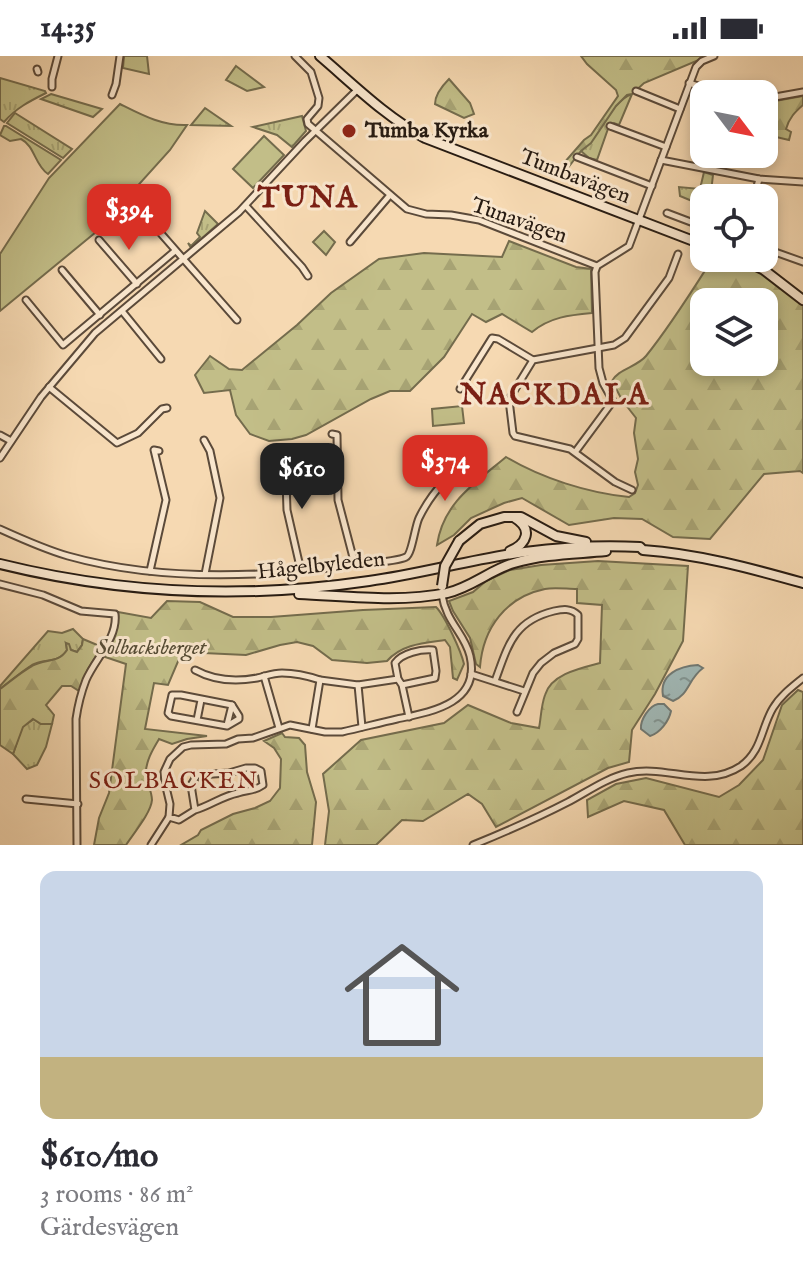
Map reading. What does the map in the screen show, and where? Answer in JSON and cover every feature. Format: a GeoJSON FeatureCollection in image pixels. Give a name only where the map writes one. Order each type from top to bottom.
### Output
{"type":"FeatureCollection","features":[{"type":"Feature","properties":{"kind":"main road","name":"Tumbavägen"},"geometry":{"type":"LineString","coordinates":[[320,56],[409,129],[466,155],[690,240]]}},
{"type":"Feature","properties":{"kind":"main road"},"geometry":{"type":"LineString","coordinates":[[767,272],[803,300]]}},
{"type":"Feature","properties":{"kind":"main road"},"geometry":{"type":"LineString","coordinates":[[483,560],[513,550],[524,542],[524,525],[510,517]]}},
{"type":"Feature","properties":{"kind":"main road"},"geometry":{"type":"LineString","coordinates":[[442,590],[445,566],[459,541],[480,524],[498,518],[526,519],[544,531],[564,538],[613,548]]}},
{"type":"Feature","properties":{"kind":"main road","name":"Hågelbyleden"},"geometry":{"type":"LineString","coordinates":[[0,567],[100,584],[247,592],[368,581],[523,552],[574,546],[690,555],[803,583]]}},
{"type":"Feature","properties":{"kind":"main road"},"geometry":{"type":"LineString","coordinates":[[299,594],[391,598],[473,584],[514,563],[613,548]]}},
{"type":"Feature","properties":{"kind":"main road","name":"Hågelbyleden"},"geometry":{"type":"LineString","coordinates":[[0,567],[100,588],[130,591],[222,596],[299,594],[369,587],[541,554],[613,548]]}},
{"type":"Feature","properties":{"kind":"street"},"geometry":{"type":"LineString","coordinates":[[52,87],[58,56]]}},
{"type":"Feature","properties":{"kind":"street"},"geometry":{"type":"LineString","coordinates":[[112,95],[120,56]]}},
{"type":"Feature","properties":{"kind":"street"},"geometry":{"type":"LineString","coordinates":[[295,56],[311,72],[319,98],[318,106],[307,121],[315,131]]}},
{"type":"Feature","properties":{"kind":"street"},"geometry":{"type":"LineString","coordinates":[[576,451],[613,401],[599,368],[597,266],[627,248],[689,83],[699,64],[714,56]]}},
{"type":"Feature","properties":{"kind":"street"},"geometry":{"type":"LineString","coordinates":[[0,458],[49,387],[95,333],[246,206],[315,131],[359,89]]}},
{"type":"Feature","properties":{"kind":"street"},"geometry":{"type":"LineString","coordinates":[[636,91],[680,109]]}},
{"type":"Feature","properties":{"kind":"street"},"geometry":{"type":"LineString","coordinates":[[778,96],[803,92]]}},
{"type":"Feature","properties":{"kind":"street"},"geometry":{"type":"LineString","coordinates":[[610,126],[666,147]]}},
{"type":"Feature","properties":{"kind":"street","name":"Tunavägen"},"geometry":{"type":"LineString","coordinates":[[315,131],[410,211],[479,220],[597,266]]}},
{"type":"Feature","properties":{"kind":"street"},"geometry":{"type":"LineString","coordinates":[[577,157],[652,186]]}},
{"type":"Feature","properties":{"kind":"street"},"geometry":{"type":"LineString","coordinates":[[661,160],[759,179],[803,182]]}},
{"type":"Feature","properties":{"kind":"street"},"geometry":{"type":"LineString","coordinates":[[758,184],[759,179]]}},
{"type":"Feature","properties":{"kind":"street"},"geometry":{"type":"LineString","coordinates":[[350,242],[390,195]]}},
{"type":"Feature","properties":{"kind":"street"},"geometry":{"type":"LineString","coordinates":[[135,204],[237,320]]}},
{"type":"Feature","properties":{"kind":"street"},"geometry":{"type":"LineString","coordinates":[[246,206],[308,276]]}},
{"type":"Feature","properties":{"kind":"street"},"geometry":{"type":"LineString","coordinates":[[667,213],[690,222]]}},
{"type":"Feature","properties":{"kind":"street"},"geometry":{"type":"LineString","coordinates":[[99,240],[137,284]]}},
{"type":"Feature","properties":{"kind":"street"},"geometry":{"type":"LineString","coordinates":[[26,300],[63,345],[175,251]]}},
{"type":"Feature","properties":{"kind":"street"},"geometry":{"type":"LineString","coordinates":[[778,253],[803,262]]}},
{"type":"Feature","properties":{"kind":"street"},"geometry":{"type":"LineString","coordinates":[[460,389],[492,338],[533,360],[614,345],[625,338],[669,278],[678,254]]}},
{"type":"Feature","properties":{"kind":"street"},"geometry":{"type":"LineString","coordinates":[[62,270],[100,315]]}},
{"type":"Feature","properties":{"kind":"street"},"geometry":{"type":"LineString","coordinates":[[122,311],[161,359]]}},
{"type":"Feature","properties":{"kind":"street"},"geometry":{"type":"LineString","coordinates":[[533,360],[509,400],[513,434],[576,451],[615,482],[632,490]]}},
{"type":"Feature","properties":{"kind":"street"},"geometry":{"type":"LineString","coordinates":[[49,387],[117,443],[138,433],[162,409],[167,408]]}},
{"type":"Feature","properties":{"kind":"street"},"geometry":{"type":"LineString","coordinates":[[332,434],[337,435],[338,500],[355,565]]}},
{"type":"Feature","properties":{"kind":"street"},"geometry":{"type":"LineString","coordinates":[[0,435],[11,441]]}},
{"type":"Feature","properties":{"kind":"street"},"geometry":{"type":"LineString","coordinates":[[204,440],[210,451],[220,498],[205,574]]}},
{"type":"Feature","properties":{"kind":"street"},"geometry":{"type":"LineString","coordinates":[[150,571],[166,500],[154,450],[159,451]]}},
{"type":"Feature","properties":{"kind":"street"},"geometry":{"type":"LineString","coordinates":[[285,451],[287,510],[301,571]]}},
{"type":"Feature","properties":{"kind":"street"},"geometry":{"type":"LineString","coordinates":[[0,529],[67,555],[150,571],[244,574],[301,571],[406,557],[410,553],[417,523],[442,482],[480,451]]}},
{"type":"Feature","properties":{"kind":"street"},"geometry":{"type":"LineString","coordinates":[[0,584],[43,595],[81,611],[115,614],[109,641],[87,677],[79,700],[76,719],[77,845]]}},
{"type":"Feature","properties":{"kind":"street"},"geometry":{"type":"LineString","coordinates":[[151,845],[169,817],[164,772],[175,752],[183,747],[253,738],[290,725],[334,733],[409,717],[442,708],[454,701],[467,686],[471,659],[448,616],[442,590]]}},
{"type":"Feature","properties":{"kind":"street"},"geometry":{"type":"LineString","coordinates":[[495,681],[516,631],[541,615],[569,609],[576,612],[578,639],[575,644],[541,663],[524,691],[517,712]]}},
{"type":"Feature","properties":{"kind":"street"},"geometry":{"type":"LineString","coordinates":[[195,670],[225,680],[239,681],[283,673],[358,685],[400,682],[435,678],[433,650],[399,657],[395,663],[400,682],[409,717]]}},
{"type":"Feature","properties":{"kind":"street"},"geometry":{"type":"LineString","coordinates":[[471,674],[524,691]]}},
{"type":"Feature","properties":{"kind":"street"},"geometry":{"type":"LineString","coordinates":[[264,676],[279,728]]}},
{"type":"Feature","properties":{"kind":"street"},"geometry":{"type":"LineString","coordinates":[[473,845],[516,828],[620,775],[650,770],[705,777],[727,773],[740,766],[758,746],[776,702],[803,678]]}},
{"type":"Feature","properties":{"kind":"street"},"geometry":{"type":"LineString","coordinates":[[312,729],[320,680]]}},
{"type":"Feature","properties":{"kind":"street"},"geometry":{"type":"LineString","coordinates":[[358,685],[362,727]]}},
{"type":"Feature","properties":{"kind":"street"},"geometry":{"type":"LineString","coordinates":[[175,695],[201,700],[232,705],[239,719],[227,726],[168,713],[170,698],[175,695]]}},
{"type":"Feature","properties":{"kind":"street"},"geometry":{"type":"LineString","coordinates":[[197,720],[201,700]]}},
{"type":"Feature","properties":{"kind":"street"},"geometry":{"type":"LineString","coordinates":[[227,726],[232,705]]}},
{"type":"Feature","properties":{"kind":"street"},"geometry":{"type":"LineString","coordinates":[[169,817],[179,820],[220,798],[256,790],[263,785],[261,771],[246,768],[229,773],[197,775],[191,785],[195,810]]}},
{"type":"Feature","properties":{"kind":"street"},"geometry":{"type":"LineString","coordinates":[[26,799],[78,804]]}},
{"type":"Feature","properties":{"kind":"green space"},"geometry":{"type":"Polygon","coordinates":[[[124,56],[147,56],[149,74],[123,68],[124,56]]]}},
{"type":"Feature","properties":{"kind":"green space"},"geometry":{"type":"Polygon","coordinates":[[[581,56],[708,56],[644,83],[627,95],[560,178],[550,173],[557,171],[591,135],[618,96],[616,90],[581,56]]]}},
{"type":"Feature","properties":{"kind":"green space"},"geometry":{"type":"Polygon","coordinates":[[[236,66],[264,87],[247,91],[226,80],[236,66]]]}},
{"type":"Feature","properties":{"kind":"green space"},"geometry":{"type":"Polygon","coordinates":[[[0,78],[46,93],[18,109],[4,122],[0,119],[0,78]]]}},
{"type":"Feature","properties":{"kind":"green space"},"geometry":{"type":"Polygon","coordinates":[[[449,79],[470,103],[474,114],[464,118],[435,104],[441,87],[449,79]]]}},
{"type":"Feature","properties":{"kind":"green space"},"geometry":{"type":"Polygon","coordinates":[[[51,94],[102,109],[93,117],[41,99],[51,94]]]}},
{"type":"Feature","properties":{"kind":"green space"},"geometry":{"type":"Polygon","coordinates":[[[632,94],[619,125],[614,123],[609,126],[597,160],[589,158],[581,151],[611,111],[632,94]]]}},
{"type":"Feature","properties":{"kind":"green space"},"geometry":{"type":"Polygon","coordinates":[[[803,96],[803,105],[786,129],[791,132],[789,140],[778,137],[778,100],[803,96]]]}},
{"type":"Feature","properties":{"kind":"green space"},"geometry":{"type":"Polygon","coordinates":[[[120,104],[161,122],[187,125],[170,150],[96,232],[0,311],[0,254],[49,178],[120,104]]]}},
{"type":"Feature","properties":{"kind":"green space"},"geometry":{"type":"Polygon","coordinates":[[[205,108],[231,126],[191,125],[205,108]]]}},
{"type":"Feature","properties":{"kind":"green space"},"geometry":{"type":"Polygon","coordinates":[[[15,113],[72,149],[63,158],[7,123],[15,113]]]}},
{"type":"Feature","properties":{"kind":"green space"},"geometry":{"type":"Polygon","coordinates":[[[302,116],[306,131],[292,147],[277,135],[253,127],[302,116]]]}},
{"type":"Feature","properties":{"kind":"green space"},"geometry":{"type":"Polygon","coordinates":[[[4,126],[61,160],[48,174],[26,142],[21,139],[10,141],[0,135],[4,126]]]}},
{"type":"Feature","properties":{"kind":"green space"},"geometry":{"type":"Polygon","coordinates":[[[264,136],[284,155],[253,188],[233,169],[264,136]]]}},
{"type":"Feature","properties":{"kind":"green space"},"geometry":{"type":"Polygon","coordinates":[[[704,172],[713,175],[712,184],[701,184],[704,172]]]}},
{"type":"Feature","properties":{"kind":"green space"},"geometry":{"type":"Polygon","coordinates":[[[679,187],[690,188],[690,200],[680,196],[679,187]]]}},
{"type":"Feature","properties":{"kind":"green space"},"geometry":{"type":"Polygon","coordinates":[[[205,211],[218,224],[191,248],[188,243],[191,246],[200,237],[197,233],[205,211]]]}},
{"type":"Feature","properties":{"kind":"green space"},"geometry":{"type":"Polygon","coordinates":[[[324,231],[335,242],[326,255],[313,242],[324,231]]]}},
{"type":"Feature","properties":{"kind":"green space"},"geometry":{"type":"Polygon","coordinates":[[[509,241],[576,267],[591,269],[592,313],[553,320],[532,332],[502,314],[486,322],[472,314],[444,357],[410,391],[390,391],[306,435],[292,439],[269,441],[250,434],[236,415],[230,390],[204,393],[195,375],[210,356],[229,369],[242,370],[331,293],[379,259],[424,253],[502,257],[509,241]]]}},
{"type":"Feature","properties":{"kind":"green space"},"geometry":{"type":"Polygon","coordinates":[[[704,272],[759,272],[803,306],[803,473],[764,474],[710,539],[673,537],[642,519],[614,518],[569,525],[522,498],[471,518],[454,535],[437,545],[440,530],[453,506],[472,485],[506,457],[534,472],[581,488],[629,497],[635,493],[638,485],[635,472],[638,459],[634,433],[636,418],[612,381],[646,356],[690,294],[690,376],[778,376],[778,288],[694,288],[704,272]]]}},
{"type":"Feature","properties":{"kind":"green space"},"geometry":{"type":"Polygon","coordinates":[[[462,406],[464,423],[433,426],[432,409],[462,406]]]}},
{"type":"Feature","properties":{"kind":"green space"},"geometry":{"type":"Polygon","coordinates":[[[598,561],[688,566],[683,641],[632,730],[629,762],[608,768],[496,827],[482,804],[468,794],[423,821],[402,820],[376,845],[325,845],[329,811],[323,774],[361,740],[444,723],[468,705],[511,723],[539,728],[544,699],[553,682],[568,673],[600,663],[602,605],[577,603],[577,589],[545,589],[531,593],[508,607],[486,639],[480,667],[476,664],[470,638],[449,601],[473,592],[486,581],[510,570],[598,561]]]}},
{"type":"Feature","properties":{"kind":"green space","name":"Solbacksberget"},"geometry":{"type":"Polygon","coordinates":[[[167,601],[200,602],[233,617],[436,607],[452,634],[464,664],[457,680],[453,678],[450,647],[445,640],[414,645],[399,651],[387,661],[367,663],[332,660],[313,646],[297,642],[246,655],[182,652],[168,685],[154,683],[145,729],[207,736],[172,744],[159,739],[147,765],[146,775],[152,800],[145,817],[126,845],[94,845],[99,818],[109,793],[126,664],[102,656],[116,629],[118,612],[151,618],[167,601]]]}},
{"type":"Feature","properties":{"kind":"green space"},"geometry":{"type":"Polygon","coordinates":[[[73,629],[83,639],[77,652],[66,644],[67,650],[60,657],[32,665],[0,689],[48,631],[62,633],[73,629]]]}},
{"type":"Feature","properties":{"kind":"green space"},"geometry":{"type":"Polygon","coordinates":[[[83,639],[102,647],[79,691],[71,686],[62,686],[46,705],[54,715],[52,724],[41,724],[33,719],[23,727],[13,754],[0,745],[0,689],[32,666],[60,657],[67,650],[66,643],[77,652],[83,639]]]}},
{"type":"Feature","properties":{"kind":"green space"},"geometry":{"type":"Polygon","coordinates":[[[798,690],[803,692],[803,845],[685,845],[664,810],[624,801],[588,817],[587,800],[616,784],[646,778],[719,797],[739,785],[763,760],[782,705],[798,690]]]}},
{"type":"Feature","properties":{"kind":"green space"},"geometry":{"type":"Polygon","coordinates":[[[34,719],[41,724],[52,724],[37,765],[27,769],[13,754],[22,727],[34,719]]]}},
{"type":"Feature","properties":{"kind":"green space"},"geometry":{"type":"Polygon","coordinates":[[[282,733],[285,737],[299,738],[305,745],[307,772],[316,802],[312,845],[181,845],[201,830],[233,814],[270,801],[280,788],[281,759],[274,748],[264,741],[282,733]]]}},
{"type":"Feature","properties":{"kind":"water"},"geometry":{"type":"Polygon","coordinates":[[[698,665],[703,668],[682,695],[673,701],[663,696],[664,682],[672,673],[698,665]]]}},
{"type":"Feature","properties":{"kind":"water"},"geometry":{"type":"Polygon","coordinates":[[[664,704],[671,711],[664,726],[650,736],[641,729],[642,722],[648,710],[664,704]]]}},
{"type":"Feature","properties":{"kind":"place","name":"Tumba Kyrka"},"geometry":{"type":"Point","coordinates":[349,131]}},
{"type":"Feature","properties":{"kind":"district","name":"TUNA"},"geometry":{"type":"Point","coordinates":[308,199]}},
{"type":"Feature","properties":{"kind":"district","name":"NACKDALA"},"geometry":{"type":"Point","coordinates":[555,396]}},
{"type":"Feature","properties":{"kind":"district","name":"SOLBACKEN"},"geometry":{"type":"Point","coordinates":[174,781]}}]}
